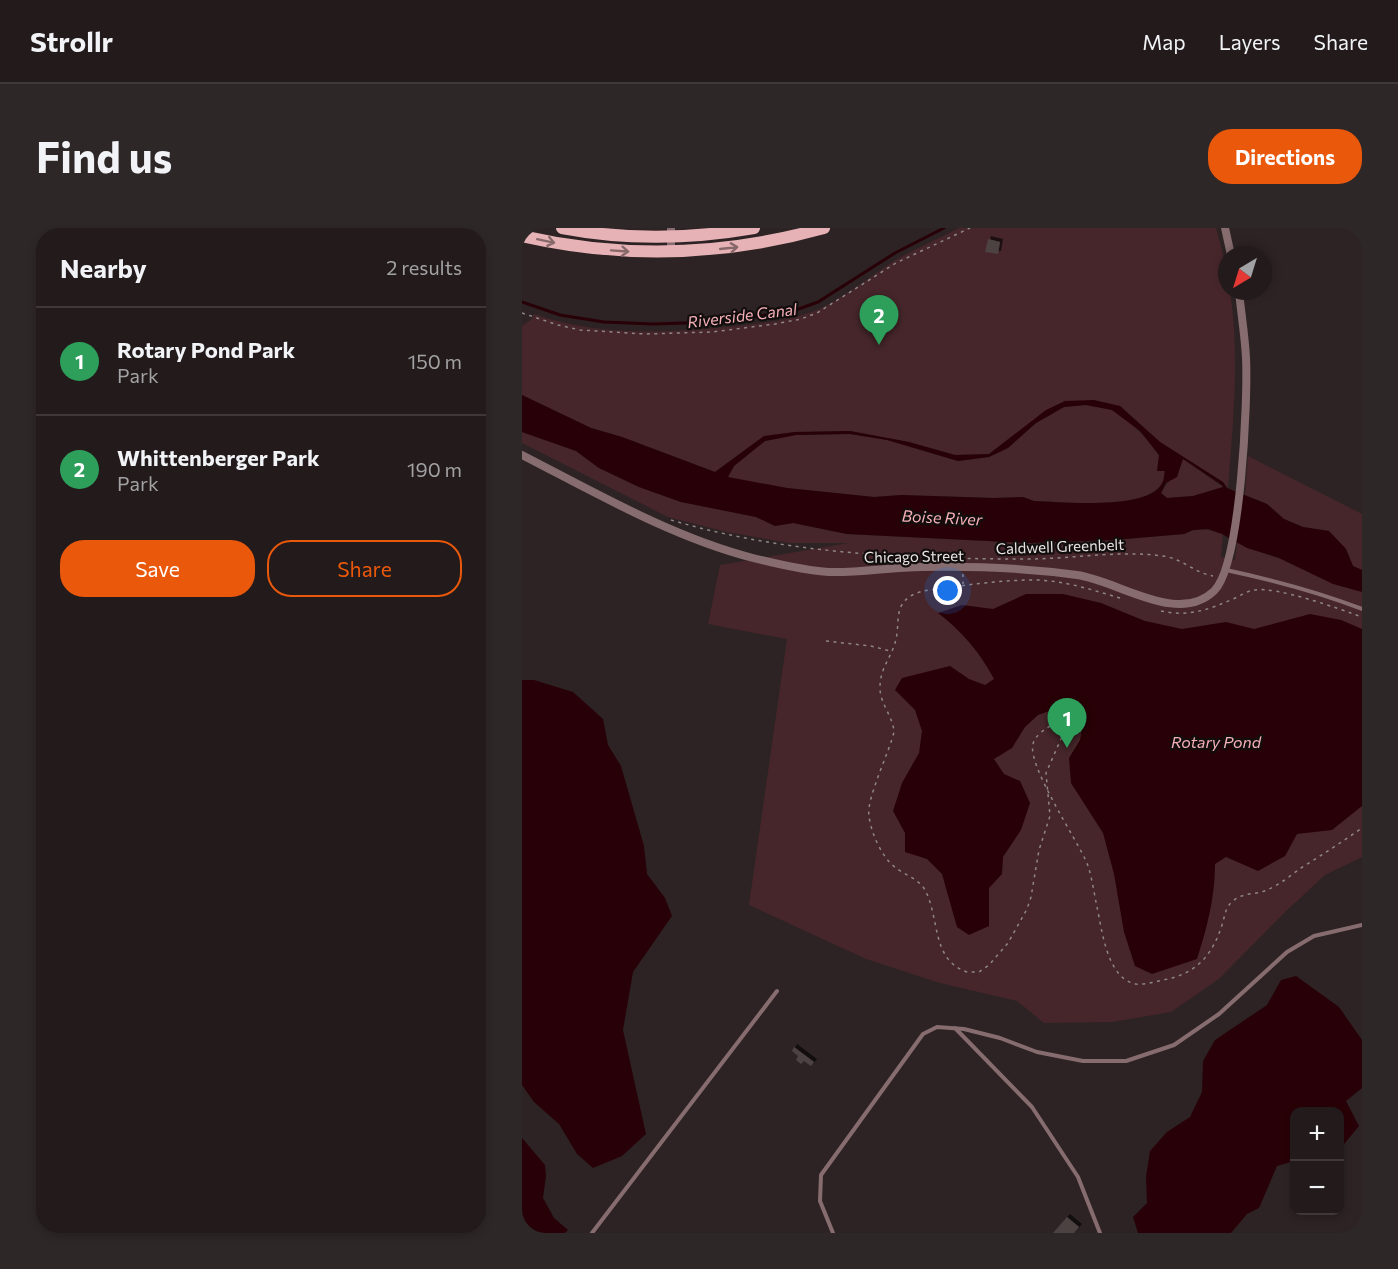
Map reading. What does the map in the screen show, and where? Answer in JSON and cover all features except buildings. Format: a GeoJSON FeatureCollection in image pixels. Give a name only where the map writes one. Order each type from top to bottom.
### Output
{"type":"FeatureCollection","features":[{"type":"Feature","properties":{"kind":"main road"},"geometry":{"type":"LineString","coordinates":[[562,228],[629,236],[754,228]]}},
{"type":"Feature","properties":{"kind":"main road"},"geometry":{"type":"LineString","coordinates":[[522,236],[597,249],[671,253],[744,246],[824,228]]}},
{"type":"Feature","properties":{"kind":"street"},"geometry":{"type":"LineString","coordinates":[[1225,228],[1229,246]]}},
{"type":"Feature","properties":{"kind":"street"},"geometry":{"type":"LineString","coordinates":[[671,232],[671,253]]}},
{"type":"Feature","properties":{"kind":"street","name":"Chicago Street"},"geometry":{"type":"LineString","coordinates":[[522,455],[646,518],[717,548],[756,559],[822,571],[921,567],[1015,569],[1081,575],[1145,598],[1182,604],[1202,601],[1216,589],[1232,551],[1238,487],[1244,453],[1246,358],[1240,300]]}},
{"type":"Feature","properties":{"kind":"lane"},"geometry":{"type":"LineString","coordinates":[[1224,573],[1311,591],[1362,609]]}},
{"type":"Feature","properties":{"kind":"lane"},"geometry":{"type":"LineString","coordinates":[[833,1233],[820,1201],[821,1175],[923,1034],[938,1027],[955,1028],[1000,1038],[1037,1052],[1083,1060],[1126,1061],[1174,1045],[1219,1014],[1287,952],[1314,936],[1362,925]]}},
{"type":"Feature","properties":{"kind":"lane"},"geometry":{"type":"LineString","coordinates":[[592,1233],[777,991]]}},
{"type":"Feature","properties":{"kind":"lane"},"geometry":{"type":"LineString","coordinates":[[955,1028],[1032,1107],[1078,1177],[1100,1233]]}},
{"type":"Feature","properties":{"kind":"path"},"geometry":{"type":"LineString","coordinates":[[522,313],[580,330],[634,334],[712,332],[775,324],[818,313],[903,259],[970,228]]}},
{"type":"Feature","properties":{"kind":"path","name":"Caldwell Greenbelt"},"geometry":{"type":"LineString","coordinates":[[669,519],[757,540],[848,554],[1029,559],[1140,554],[1166,556],[1200,573],[1224,573]]}},
{"type":"Feature","properties":{"kind":"path"},"geometry":{"type":"LineString","coordinates":[[1126,600],[1077,586],[1035,580],[963,585],[923,591],[904,602],[899,612],[897,637],[882,670],[880,690],[893,722],[894,732],[868,814],[888,861],[918,882],[926,892],[944,954],[962,970],[979,972],[989,965],[1008,943],[1027,909],[1039,850],[1050,816],[1047,787],[1046,773],[1064,732],[1062,724],[1059,723],[1042,732],[1033,744],[1035,759],[1047,787],[1086,861],[1109,956],[1121,976],[1133,983],[1143,984],[1174,978],[1201,964],[1210,952],[1227,908],[1234,899],[1265,891],[1362,828]]}},
{"type":"Feature","properties":{"kind":"path"},"geometry":{"type":"LineString","coordinates":[[1155,609],[1178,614],[1194,614],[1253,590],[1260,590],[1318,602],[1362,617]]}},
{"type":"Feature","properties":{"kind":"path"},"geometry":{"type":"LineString","coordinates":[[826,641],[871,646],[891,651]]}},
{"type":"Feature","properties":{"kind":"shaded area"},"geometry":{"type":"Polygon","coordinates":[[[959,228],[1216,228],[1221,246],[1218,246],[1218,300],[1231,300],[1235,340],[1235,390],[1228,488],[1223,482],[1160,442],[1120,406],[1065,401],[989,454],[955,455],[909,442],[850,431],[795,432],[764,436],[715,472],[622,437],[591,428],[522,395],[522,326],[532,319],[534,314],[584,327],[634,331],[711,328],[788,319],[826,306],[910,252],[959,228]]]}},
{"type":"Feature","properties":{"kind":"shaded area"},"geometry":{"type":"Polygon","coordinates":[[[1086,405],[1113,411],[1133,425],[1154,448],[1161,460],[1164,472],[1162,483],[1153,492],[1127,501],[1095,504],[1034,501],[1023,497],[901,495],[874,497],[787,488],[727,478],[734,466],[765,441],[796,435],[850,434],[887,440],[958,461],[989,457],[1008,448],[1036,423],[1064,407],[1086,405]]]}},
{"type":"Feature","properties":{"kind":"shaded area"},"geometry":{"type":"Polygon","coordinates":[[[522,432],[576,451],[599,468],[639,487],[681,502],[756,517],[775,526],[793,523],[847,534],[1028,543],[1114,540],[1208,530],[1223,534],[1221,557],[1235,560],[1237,542],[1328,581],[1359,590],[1362,592],[1362,857],[1325,875],[1219,979],[1171,1012],[1112,1022],[1044,1023],[1017,1001],[940,983],[866,959],[749,905],[787,639],[708,624],[720,565],[849,543],[789,543],[727,532],[668,517],[522,443],[522,432]]]}},
{"type":"Feature","properties":{"kind":"shaded area"},"geometry":{"type":"Polygon","coordinates":[[[1248,456],[1362,514],[1362,570],[1353,566],[1346,549],[1329,531],[1303,527],[1284,519],[1267,504],[1245,495],[1248,456]]]}},
{"type":"Feature","properties":{"kind":"shaded area"},"geometry":{"type":"Polygon","coordinates":[[[1183,459],[1223,487],[1193,496],[1167,498],[1161,493],[1183,459]]]}},
{"type":"Feature","properties":{"kind":"water","name":"Boise River"},"geometry":{"type":"Polygon","coordinates":[[[522,395],[591,428],[622,437],[715,472],[764,436],[795,432],[850,431],[909,442],[955,455],[989,454],[1046,410],[1065,401],[1094,400],[1120,406],[1160,442],[1223,482],[1227,488],[1267,504],[1284,519],[1303,527],[1329,531],[1346,549],[1353,566],[1362,570],[1362,592],[1333,584],[1279,558],[1247,548],[1208,529],[1193,530],[1184,534],[1114,540],[1028,543],[847,534],[793,523],[775,526],[756,517],[681,502],[639,487],[599,468],[576,451],[522,432],[522,395]],[[1086,405],[1064,407],[1036,423],[1008,448],[989,457],[958,461],[887,440],[850,434],[796,435],[765,441],[734,466],[728,477],[787,488],[874,497],[901,495],[1023,497],[1034,501],[1102,503],[1138,498],[1152,493],[1161,485],[1164,477],[1165,471],[1157,471],[1159,455],[1140,431],[1112,410],[1086,405]],[[1183,459],[1177,477],[1166,483],[1161,493],[1167,498],[1193,496],[1223,487],[1223,486],[1183,459]]]}},
{"type":"Feature","properties":{"kind":"water","name":"Rotary Pond"},"geometry":{"type":"Polygon","coordinates":[[[1026,594],[1063,594],[1101,603],[1145,621],[1182,629],[1226,622],[1254,629],[1310,614],[1341,620],[1362,629],[1362,806],[1332,830],[1297,834],[1285,856],[1258,871],[1226,857],[1215,864],[1210,912],[1197,959],[1152,974],[1135,966],[1124,932],[1114,874],[1103,833],[1071,783],[1069,758],[1080,740],[1084,718],[1072,703],[1038,715],[1025,727],[1012,748],[994,759],[1004,774],[1020,781],[1030,803],[1021,830],[1003,857],[1002,874],[989,888],[989,926],[969,935],[957,927],[942,874],[927,859],[905,852],[905,833],[893,811],[902,783],[919,753],[922,731],[915,710],[895,690],[902,678],[950,666],[969,679],[985,685],[994,679],[970,643],[938,613],[962,605],[993,609],[1026,594]]]}},
{"type":"Feature","properties":{"kind":"water"},"geometry":{"type":"Polygon","coordinates":[[[522,680],[534,680],[573,692],[603,719],[608,745],[621,766],[644,846],[647,874],[665,898],[672,916],[633,972],[623,1030],[646,1134],[622,1156],[593,1168],[577,1154],[559,1124],[534,1102],[522,1085],[522,680]]]}},
{"type":"Feature","properties":{"kind":"water"},"geometry":{"type":"Polygon","coordinates":[[[1296,976],[1339,1007],[1362,1040],[1362,1088],[1346,1101],[1359,1126],[1344,1144],[1344,1107],[1290,1107],[1290,1162],[1277,1166],[1259,1208],[1247,1214],[1231,1233],[1138,1233],[1133,1217],[1147,1203],[1146,1177],[1150,1151],[1167,1132],[1190,1117],[1202,1092],[1203,1061],[1215,1040],[1267,1005],[1281,980],[1296,976]]]}},
{"type":"Feature","properties":{"kind":"water"},"geometry":{"type":"Polygon","coordinates":[[[522,1138],[545,1165],[543,1198],[554,1218],[568,1230],[565,1233],[522,1233],[522,1138]]]}},
{"type":"Feature","properties":{"kind":"waterway","name":"Riverside Canal"},"geometry":{"type":"LineString","coordinates":[[522,302],[560,315],[604,322],[653,324],[717,322],[793,311],[818,302],[895,253],[944,228]]}},
{"type":"Feature","properties":{"kind":"place","name":"Whittenberger Park"},"geometry":{"type":"Point","coordinates":[879,345]}},
{"type":"Feature","properties":{"kind":"place","name":"Rotary Pond Park"},"geometry":{"type":"Point","coordinates":[1067,748]}}]}
